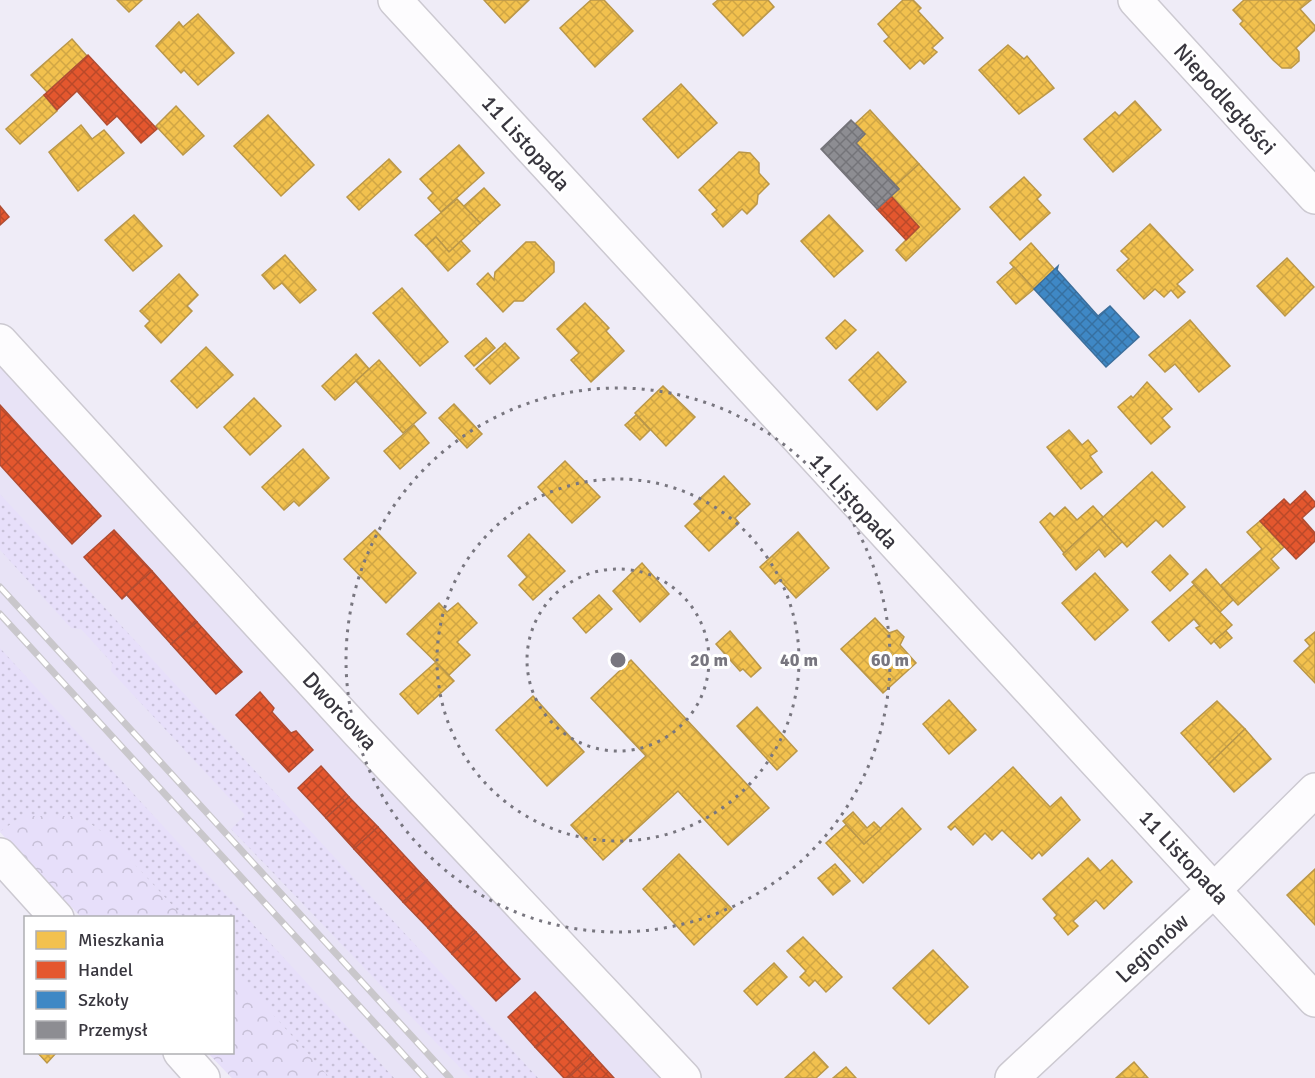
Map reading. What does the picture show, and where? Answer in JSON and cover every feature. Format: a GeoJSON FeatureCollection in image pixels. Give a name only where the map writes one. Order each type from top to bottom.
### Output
{"type":"FeatureCollection","features":[{"type":"Feature","properties":{"kind":"street","name":"11 Listopada"},"geometry":{"type":"LineString","coordinates":[[395,0],[900,552],[1315,1000]]}},
{"type":"Feature","properties":{"kind":"street","name":"Niepodległości"},"geometry":{"type":"LineString","coordinates":[[1135,0],[1315,197]]}},
{"type":"Feature","properties":{"kind":"street","name":"Dworcowa"},"geometry":{"type":"LineString","coordinates":[[0,341],[351,724],[684,1078]]}},
{"type":"Feature","properties":{"kind":"street","name":"Legionów"},"geometry":{"type":"LineString","coordinates":[[1012,1078],[1215,890],[1315,790]]}},
{"type":"Feature","properties":{"kind":"street"},"geometry":{"type":"LineString","coordinates":[[0,855],[55,916]]}},
{"type":"Feature","properties":{"kind":"street"},"geometry":{"type":"LineString","coordinates":[[181,1054],[203,1078]]}},
{"type":"Feature","properties":{"kind":"shaded area"},"geometry":{"type":"Polygon","coordinates":[[[0,363],[661,1078],[232,1078],[209,1054],[234,1054],[234,916],[80,916],[0,832],[0,363]]]}},
{"type":"Feature","properties":{"kind":"green space"},"geometry":{"type":"Polygon","coordinates":[[[0,494],[538,1078],[470,1078],[231,829],[245,815],[111,671],[112,663],[81,629],[71,628],[0,550],[0,494]]]}},
{"type":"Feature","properties":{"kind":"green space"},"geometry":{"type":"Polygon","coordinates":[[[0,648],[394,1078],[330,1078],[234,972],[234,916],[182,916],[110,838],[80,816],[22,816],[0,832],[0,648]]]}},
{"type":"Feature","properties":{"kind":"green space"},"geometry":{"type":"Polygon","coordinates":[[[22,816],[79,816],[110,838],[182,916],[80,916],[0,832],[22,816]]]}},
{"type":"Feature","properties":{"kind":"green space"},"geometry":{"type":"Polygon","coordinates":[[[234,972],[330,1078],[232,1078],[209,1054],[234,1054],[234,972]]]}},
{"type":"Feature","properties":{"kind":"building: Mieszkania"},"geometry":{"type":"Polygon","coordinates":[[[117,0],[142,0],[129,12],[117,0]]]}},
{"type":"Feature","properties":{"kind":"building: Mieszkania"},"geometry":{"type":"Polygon","coordinates":[[[484,0],[529,0],[505,23],[484,0]]]}},
{"type":"Feature","properties":{"kind":"building: Mieszkania"},"geometry":{"type":"Polygon","coordinates":[[[591,0],[604,0],[633,31],[595,67],[560,28],[591,0]]]}},
{"type":"Feature","properties":{"kind":"building: Mieszkania"},"geometry":{"type":"Polygon","coordinates":[[[718,0],[768,0],[774,7],[743,36],[713,4],[718,0]]]}},
{"type":"Feature","properties":{"kind":"building: Mieszkania"},"geometry":{"type":"Polygon","coordinates":[[[903,0],[913,0],[921,8],[918,11],[943,38],[932,48],[937,52],[924,64],[920,60],[910,69],[884,41],[889,37],[878,24],[903,0]]]}},
{"type":"Feature","properties":{"kind":"building: Mieszkania"},"geometry":{"type":"Polygon","coordinates":[[[1244,0],[1311,0],[1300,9],[1315,26],[1315,30],[1296,48],[1299,52],[1299,61],[1291,68],[1282,68],[1240,24],[1243,21],[1233,10],[1244,0]]]}},
{"type":"Feature","properties":{"kind":"building: Mieszkania"},"geometry":{"type":"Polygon","coordinates":[[[198,14],[234,53],[198,85],[184,70],[181,73],[156,46],[179,22],[183,27],[198,14]]]}},
{"type":"Feature","properties":{"kind":"building: Mieszkania"},"geometry":{"type":"Polygon","coordinates":[[[72,39],[87,56],[47,92],[31,75],[72,39]]]}},
{"type":"Feature","properties":{"kind":"building: Mieszkania"},"geometry":{"type":"Polygon","coordinates":[[[1008,45],[1024,59],[1027,56],[1054,88],[1019,114],[979,70],[1008,45]]]}},
{"type":"Feature","properties":{"kind":"building: Mieszkania"},"geometry":{"type":"Polygon","coordinates":[[[681,84],[717,123],[678,158],[643,119],[681,84]]]}},
{"type":"Feature","properties":{"kind":"building: Mieszkania"},"geometry":{"type":"Polygon","coordinates":[[[44,95],[57,111],[20,144],[6,129],[44,95]]]}},
{"type":"Feature","properties":{"kind":"building: Mieszkania"},"geometry":{"type":"Polygon","coordinates":[[[1135,101],[1161,130],[1113,172],[1084,139],[1115,112],[1119,116],[1135,101]]]}},
{"type":"Feature","properties":{"kind":"building: Mieszkania"},"geometry":{"type":"Polygon","coordinates":[[[176,106],[204,136],[183,155],[156,126],[176,106]]]}},
{"type":"Feature","properties":{"kind":"building: Mieszkania"},"geometry":{"type":"Polygon","coordinates":[[[870,110],[919,164],[896,185],[856,143],[865,134],[855,124],[870,110]]]}},
{"type":"Feature","properties":{"kind":"building: Mieszkania"},"geometry":{"type":"Polygon","coordinates":[[[268,115],[314,165],[281,196],[234,146],[268,115]]]}},
{"type":"Feature","properties":{"kind":"building: Mieszkania"},"geometry":{"type":"Polygon","coordinates":[[[81,125],[92,139],[104,130],[124,153],[78,191],[49,152],[81,125]]]}},
{"type":"Feature","properties":{"kind":"building: Mieszkania"},"geometry":{"type":"Polygon","coordinates":[[[459,145],[484,173],[441,212],[428,198],[433,193],[420,179],[459,145]]]}},
{"type":"Feature","properties":{"kind":"building: Mieszkania"},"geometry":{"type":"Polygon","coordinates":[[[739,152],[750,153],[759,163],[759,173],[769,184],[758,195],[757,204],[747,214],[742,209],[723,227],[712,214],[717,210],[699,190],[739,152]]]}},
{"type":"Feature","properties":{"kind":"building: Mieszkania"},"geometry":{"type":"Polygon","coordinates":[[[389,159],[401,172],[359,210],[347,197],[389,159]]]}},
{"type":"Feature","properties":{"kind":"building: Mieszkania"},"geometry":{"type":"Polygon","coordinates":[[[919,164],[960,209],[906,261],[896,250],[919,227],[891,196],[899,189],[896,185],[919,164]]]}},
{"type":"Feature","properties":{"kind":"building: Mieszkania"},"geometry":{"type":"Polygon","coordinates":[[[1024,177],[1041,195],[1037,199],[1050,213],[1020,240],[990,207],[1024,177]]]}},
{"type":"Feature","properties":{"kind":"building: Mieszkania"},"geometry":{"type":"Polygon","coordinates":[[[484,188],[500,205],[480,223],[464,206],[484,188]]]}},
{"type":"Feature","properties":{"kind":"building: Mieszkania"},"geometry":{"type":"Polygon","coordinates":[[[457,199],[480,223],[449,252],[436,237],[426,246],[415,235],[457,199]]]}},
{"type":"Feature","properties":{"kind":"building: Mieszkania"},"geometry":{"type":"Polygon","coordinates":[[[134,215],[162,246],[133,271],[105,240],[134,215]]]}},
{"type":"Feature","properties":{"kind":"building: Mieszkania"},"geometry":{"type":"Polygon","coordinates":[[[829,215],[863,251],[834,277],[801,241],[829,215]]]}},
{"type":"Feature","properties":{"kind":"building: Mieszkania"},"geometry":{"type":"Polygon","coordinates":[[[1150,224],[1193,270],[1177,284],[1185,292],[1178,298],[1171,290],[1164,297],[1155,289],[1144,299],[1117,270],[1129,259],[1121,251],[1150,224]]]}},
{"type":"Feature","properties":{"kind":"building: Mieszkania"},"geometry":{"type":"Polygon","coordinates":[[[436,237],[449,252],[461,241],[470,251],[448,271],[426,246],[436,237]]]}},
{"type":"Feature","properties":{"kind":"building: Mieszkania"},"geometry":{"type":"Polygon","coordinates":[[[526,242],[535,242],[554,262],[554,272],[523,301],[514,301],[503,312],[477,284],[488,273],[494,280],[495,272],[526,242]]]}},
{"type":"Feature","properties":{"kind":"building: Mieszkania"},"geometry":{"type":"Polygon","coordinates":[[[1031,243],[1055,270],[1034,289],[1010,263],[1031,243]]]}},
{"type":"Feature","properties":{"kind":"building: Mieszkania"},"geometry":{"type":"Polygon","coordinates":[[[285,255],[316,290],[300,303],[282,283],[274,289],[262,275],[285,255]]]}},
{"type":"Feature","properties":{"kind":"building: Mieszkania"},"geometry":{"type":"Polygon","coordinates":[[[1287,258],[1314,287],[1285,316],[1257,286],[1287,258]]]}},
{"type":"Feature","properties":{"kind":"building: Mieszkania"},"geometry":{"type":"Polygon","coordinates":[[[1014,267],[1034,289],[1016,304],[997,282],[1014,267]]]}},
{"type":"Feature","properties":{"kind":"building: Mieszkania"},"geometry":{"type":"Polygon","coordinates":[[[179,274],[198,295],[187,306],[192,311],[161,343],[145,326],[150,321],[140,311],[179,274]]]}},
{"type":"Feature","properties":{"kind":"building: Mieszkania"},"geometry":{"type":"Polygon","coordinates":[[[402,288],[448,342],[420,366],[373,313],[402,288]]]}},
{"type":"Feature","properties":{"kind":"building: Mieszkania"},"geometry":{"type":"Polygon","coordinates":[[[585,303],[609,328],[606,331],[624,351],[591,382],[571,360],[579,353],[557,329],[585,303]]]}},
{"type":"Feature","properties":{"kind":"building: Mieszkania"},"geometry":{"type":"Polygon","coordinates":[[[845,320],[856,330],[836,349],[826,338],[845,320]]]}},
{"type":"Feature","properties":{"kind":"building: Mieszkania"},"geometry":{"type":"Polygon","coordinates":[[[1190,320],[1230,366],[1199,392],[1175,364],[1165,372],[1149,355],[1190,320]]]}},
{"type":"Feature","properties":{"kind":"building: Mieszkania"},"geometry":{"type":"Polygon","coordinates":[[[486,338],[495,348],[474,366],[465,356],[486,338]]]}},
{"type":"Feature","properties":{"kind":"building: Mieszkania"},"geometry":{"type":"Polygon","coordinates":[[[505,343],[519,358],[490,384],[476,369],[505,343]]]}},
{"type":"Feature","properties":{"kind":"building: Mieszkania"},"geometry":{"type":"Polygon","coordinates":[[[206,347],[233,375],[197,408],[171,381],[206,347]]]}},
{"type":"Feature","properties":{"kind":"building: Mieszkania"},"geometry":{"type":"Polygon","coordinates":[[[878,352],[906,382],[877,410],[849,380],[878,352]]]}},
{"type":"Feature","properties":{"kind":"building: Mieszkania"},"geometry":{"type":"Polygon","coordinates":[[[356,354],[369,369],[335,400],[322,386],[356,354]]]}},
{"type":"Feature","properties":{"kind":"building: Mieszkania"},"geometry":{"type":"Polygon","coordinates":[[[379,360],[426,413],[403,433],[356,381],[379,360]]]}},
{"type":"Feature","properties":{"kind":"building: Mieszkania"},"geometry":{"type":"Polygon","coordinates":[[[1147,382],[1172,409],[1162,418],[1170,427],[1151,444],[1118,407],[1131,396],[1133,398],[1147,382]]]}},
{"type":"Feature","properties":{"kind":"building: Mieszkania"},"geometry":{"type":"Polygon","coordinates":[[[663,386],[695,417],[666,446],[635,413],[663,386]]]}},
{"type":"Feature","properties":{"kind":"building: Mieszkania"},"geometry":{"type":"Polygon","coordinates":[[[254,398],[281,426],[250,455],[224,427],[254,398]]]}},
{"type":"Feature","properties":{"kind":"building: Mieszkania"},"geometry":{"type":"Polygon","coordinates":[[[454,404],[482,434],[467,448],[439,418],[454,404]]]}},
{"type":"Feature","properties":{"kind":"building: Mieszkania"},"geometry":{"type":"Polygon","coordinates":[[[636,415],[650,430],[640,440],[625,425],[636,415]]]}},
{"type":"Feature","properties":{"kind":"building: Mieszkania"},"geometry":{"type":"Polygon","coordinates":[[[414,425],[429,443],[400,469],[384,451],[414,425]]]}},
{"type":"Feature","properties":{"kind":"building: Mieszkania"},"geometry":{"type":"Polygon","coordinates":[[[1069,430],[1082,445],[1088,440],[1097,451],[1090,456],[1102,472],[1081,489],[1047,447],[1069,430]]]}},
{"type":"Feature","properties":{"kind":"building: Mieszkania"},"geometry":{"type":"Polygon","coordinates":[[[303,449],[329,478],[299,506],[294,501],[284,510],[262,487],[303,449]]]}},
{"type":"Feature","properties":{"kind":"building: Mieszkania"},"geometry":{"type":"Polygon","coordinates":[[[565,461],[600,497],[572,523],[538,487],[565,461]]]}},
{"type":"Feature","properties":{"kind":"building: Mieszkania"},"geometry":{"type":"Polygon","coordinates":[[[1152,472],[1185,507],[1163,527],[1156,520],[1127,547],[1101,519],[1152,472]]]}},
{"type":"Feature","properties":{"kind":"building: Mieszkania"},"geometry":{"type":"Polygon","coordinates":[[[724,476],[750,504],[735,518],[739,523],[709,551],[685,526],[701,511],[694,504],[724,476]]]}},
{"type":"Feature","properties":{"kind":"building: Mieszkania"},"geometry":{"type":"Polygon","coordinates":[[[1093,506],[1103,517],[1064,553],[1040,522],[1050,513],[1054,517],[1065,507],[1077,520],[1093,506]]]}},
{"type":"Feature","properties":{"kind":"building: Mieszkania"},"geometry":{"type":"Polygon","coordinates":[[[1101,519],[1122,542],[1105,557],[1099,549],[1076,570],[1063,554],[1101,519]]]}},
{"type":"Feature","properties":{"kind":"building: Mieszkania"},"geometry":{"type":"Polygon","coordinates":[[[1260,521],[1284,547],[1271,559],[1279,568],[1238,605],[1220,586],[1262,549],[1247,532],[1260,521]]]}},
{"type":"Feature","properties":{"kind":"building: Mieszkania"},"geometry":{"type":"Polygon","coordinates":[[[375,530],[416,573],[386,603],[344,559],[375,530]]]}},
{"type":"Feature","properties":{"kind":"building: Mieszkania"},"geometry":{"type":"Polygon","coordinates":[[[798,532],[829,568],[796,598],[780,580],[775,584],[760,567],[798,532]]]}},
{"type":"Feature","properties":{"kind":"building: Mieszkania"},"geometry":{"type":"Polygon","coordinates":[[[529,534],[565,571],[533,600],[519,585],[527,577],[508,556],[529,534]]]}},
{"type":"Feature","properties":{"kind":"building: Mieszkania"},"geometry":{"type":"Polygon","coordinates":[[[1170,555],[1188,574],[1170,591],[1152,572],[1170,555]]]}},
{"type":"Feature","properties":{"kind":"building: Mieszkania"},"geometry":{"type":"Polygon","coordinates":[[[642,563],[669,594],[640,622],[613,591],[642,563]]]}},
{"type":"Feature","properties":{"kind":"building: Mieszkania"},"geometry":{"type":"Polygon","coordinates":[[[1206,569],[1233,600],[1220,612],[1192,582],[1206,569]]]}},
{"type":"Feature","properties":{"kind":"building: Mieszkania"},"geometry":{"type":"Polygon","coordinates":[[[1095,573],[1128,610],[1095,640],[1062,603],[1095,573]]]}},
{"type":"Feature","properties":{"kind":"building: Mieszkania"},"geometry":{"type":"Polygon","coordinates":[[[1194,585],[1232,625],[1211,644],[1196,628],[1200,626],[1194,619],[1169,641],[1152,622],[1194,585]]]}},
{"type":"Feature","properties":{"kind":"building: Mieszkania"},"geometry":{"type":"Polygon","coordinates":[[[599,595],[612,609],[586,633],[573,618],[599,595]]]}},
{"type":"Feature","properties":{"kind":"building: Mieszkania"},"geometry":{"type":"Polygon","coordinates":[[[439,603],[447,612],[458,603],[477,623],[457,642],[470,655],[449,675],[407,634],[439,603]]]}},
{"type":"Feature","properties":{"kind":"building: Mieszkania"},"geometry":{"type":"Polygon","coordinates":[[[875,618],[889,633],[897,630],[904,637],[900,645],[916,663],[883,693],[841,649],[875,618]]]}},
{"type":"Feature","properties":{"kind":"building: Mieszkania"},"geometry":{"type":"Polygon","coordinates":[[[730,631],[761,668],[751,677],[743,669],[740,671],[716,644],[730,631]]]}},
{"type":"Feature","properties":{"kind":"building: Mieszkania"},"geometry":{"type":"Polygon","coordinates":[[[1226,631],[1232,638],[1220,648],[1214,641],[1226,631]]]}},
{"type":"Feature","properties":{"kind":"building: Mieszkania"},"geometry":{"type":"Polygon","coordinates":[[[1315,632],[1315,683],[1294,661],[1310,646],[1305,640],[1315,632]]]}},
{"type":"Feature","properties":{"kind":"building: Mieszkania"},"geometry":{"type":"Polygon","coordinates":[[[631,660],[769,808],[728,845],[678,791],[603,860],[571,825],[646,756],[591,698],[631,660]]]}},
{"type":"Feature","properties":{"kind":"building: Mieszkania"},"geometry":{"type":"Polygon","coordinates":[[[436,662],[454,681],[418,714],[400,694],[436,662]]]}},
{"type":"Feature","properties":{"kind":"building: Mieszkania"},"geometry":{"type":"Polygon","coordinates":[[[533,696],[584,752],[547,786],[496,730],[533,696]]]}},
{"type":"Feature","properties":{"kind":"building: Mieszkania"},"geometry":{"type":"Polygon","coordinates":[[[949,700],[976,730],[949,754],[923,724],[949,700]]]}},
{"type":"Feature","properties":{"kind":"building: Mieszkania"},"geometry":{"type":"Polygon","coordinates":[[[1217,701],[1245,729],[1209,764],[1181,733],[1217,701]]]}},
{"type":"Feature","properties":{"kind":"building: Mieszkania"},"geometry":{"type":"Polygon","coordinates":[[[757,707],[797,751],[777,770],[737,726],[757,707]]]}},
{"type":"Feature","properties":{"kind":"building: Mieszkania"},"geometry":{"type":"Polygon","coordinates":[[[1245,729],[1271,759],[1234,792],[1209,764],[1245,729]]]}},
{"type":"Feature","properties":{"kind":"building: Mieszkania"},"geometry":{"type":"Polygon","coordinates":[[[1013,767],[1050,807],[1061,797],[1080,820],[1042,856],[1039,852],[1032,859],[1002,830],[992,840],[985,833],[973,845],[955,826],[951,830],[948,827],[1013,767]]]}},
{"type":"Feature","properties":{"kind":"building: Mieszkania"},"geometry":{"type":"Polygon","coordinates":[[[902,808],[921,829],[863,883],[826,843],[846,825],[864,844],[902,808]]]}},
{"type":"Feature","properties":{"kind":"building: Mieszkania"},"geometry":{"type":"Polygon","coordinates":[[[853,812],[867,828],[874,822],[881,829],[864,844],[843,821],[853,812]]]}},
{"type":"Feature","properties":{"kind":"building: Mieszkania"},"geometry":{"type":"Polygon","coordinates":[[[679,854],[732,909],[694,945],[643,889],[679,854]]]}},
{"type":"Feature","properties":{"kind":"building: Mieszkania"},"geometry":{"type":"Polygon","coordinates":[[[1088,858],[1100,871],[1112,860],[1132,882],[1104,909],[1096,900],[1073,921],[1078,926],[1068,935],[1054,918],[1057,915],[1043,899],[1088,858]]]}},
{"type":"Feature","properties":{"kind":"building: Mieszkania"},"geometry":{"type":"Polygon","coordinates":[[[835,864],[850,881],[833,895],[818,878],[835,864]]]}},
{"type":"Feature","properties":{"kind":"building: Mieszkania"},"geometry":{"type":"Polygon","coordinates":[[[1315,869],[1315,925],[1287,895],[1315,869]]]}},
{"type":"Feature","properties":{"kind":"building: Mieszkania"},"geometry":{"type":"Polygon","coordinates":[[[803,937],[842,977],[826,992],[815,980],[809,986],[800,977],[806,971],[787,951],[803,937]]]}},
{"type":"Feature","properties":{"kind":"building: Mieszkania"},"geometry":{"type":"Polygon","coordinates":[[[933,950],[968,987],[929,1024],[893,988],[933,950]]]}},
{"type":"Feature","properties":{"kind":"building: Mieszkania"},"geometry":{"type":"Polygon","coordinates":[[[774,963],[787,977],[757,1005],[744,991],[774,963]]]}},
{"type":"Feature","properties":{"kind":"building: Mieszkania"},"geometry":{"type":"Polygon","coordinates":[[[814,1052],[828,1067],[816,1078],[785,1078],[814,1052]]]}},
{"type":"Feature","properties":{"kind":"building: Mieszkania"},"geometry":{"type":"Polygon","coordinates":[[[39,1054],[55,1054],[47,1063],[39,1054]]]}},
{"type":"Feature","properties":{"kind":"building: Mieszkania"},"geometry":{"type":"Polygon","coordinates":[[[1134,1062],[1148,1078],[1116,1078],[1134,1062]]]}},
{"type":"Feature","properties":{"kind":"building: Mieszkania"},"geometry":{"type":"Polygon","coordinates":[[[846,1067],[856,1078],[833,1078],[846,1067]]]}},
{"type":"Feature","properties":{"kind":"building: Handel"},"geometry":{"type":"Polygon","coordinates":[[[88,55],[157,129],[141,143],[117,116],[107,125],[77,91],[57,110],[44,95],[88,55]]]}},
{"type":"Feature","properties":{"kind":"building: Handel"},"geometry":{"type":"Polygon","coordinates":[[[891,196],[919,227],[906,240],[877,209],[891,196]]]}},
{"type":"Feature","properties":{"kind":"building: Handel"},"geometry":{"type":"Polygon","coordinates":[[[0,206],[9,217],[0,225],[0,206]]]}},
{"type":"Feature","properties":{"kind":"building: Handel"},"geometry":{"type":"Polygon","coordinates":[[[0,405],[101,516],[72,544],[0,465],[0,405]]]}},
{"type":"Feature","properties":{"kind":"building: Handel"},"geometry":{"type":"Polygon","coordinates":[[[1305,491],[1315,502],[1315,506],[1302,518],[1315,533],[1315,541],[1296,559],[1260,521],[1284,499],[1290,505],[1305,491]]]}},
{"type":"Feature","properties":{"kind":"building: Handel"},"geometry":{"type":"Polygon","coordinates":[[[114,530],[152,571],[122,599],[84,557],[114,530]]]}},
{"type":"Feature","properties":{"kind":"building: Handel"},"geometry":{"type":"Polygon","coordinates":[[[152,571],[197,622],[171,644],[126,594],[152,571]]]}},
{"type":"Feature","properties":{"kind":"building: Handel"},"geometry":{"type":"Polygon","coordinates":[[[197,622],[242,672],[216,694],[171,644],[197,622]]]}},
{"type":"Feature","properties":{"kind":"building: Handel"},"geometry":{"type":"Polygon","coordinates":[[[260,692],[274,708],[272,712],[291,733],[296,731],[313,750],[289,772],[236,715],[260,692]]]}},
{"type":"Feature","properties":{"kind":"building: Handel"},"geometry":{"type":"Polygon","coordinates":[[[321,766],[349,797],[326,818],[298,788],[321,766]]]}},
{"type":"Feature","properties":{"kind":"building: Handel"},"geometry":{"type":"Polygon","coordinates":[[[349,797],[378,827],[354,849],[326,818],[349,797]]]}},
{"type":"Feature","properties":{"kind":"building: Handel"},"geometry":{"type":"Polygon","coordinates":[[[378,827],[427,880],[403,902],[354,849],[378,827]]]}},
{"type":"Feature","properties":{"kind":"building: Handel"},"geometry":{"type":"Polygon","coordinates":[[[427,880],[451,906],[428,928],[403,902],[427,880]]]}},
{"type":"Feature","properties":{"kind":"building: Handel"},"geometry":{"type":"Polygon","coordinates":[[[451,906],[476,932],[452,954],[428,928],[451,906]]]}},
{"type":"Feature","properties":{"kind":"building: Handel"},"geometry":{"type":"Polygon","coordinates":[[[476,932],[520,979],[496,1001],[452,954],[476,932]]]}},
{"type":"Feature","properties":{"kind":"building: Handel"},"geometry":{"type":"Polygon","coordinates":[[[535,992],[563,1022],[535,1047],[508,1017],[535,992]]]}},
{"type":"Feature","properties":{"kind":"building: Handel"},"geometry":{"type":"Polygon","coordinates":[[[563,1022],[593,1055],[568,1078],[564,1078],[535,1047],[563,1022]]]}},
{"type":"Feature","properties":{"kind":"building: Handel"},"geometry":{"type":"Polygon","coordinates":[[[593,1055],[614,1078],[568,1078],[593,1055]]]}},
{"type":"Feature","properties":{"kind":"building: Szkoły"},"geometry":{"type":"Polygon","coordinates":[[[1058,266],[1057,270],[1098,316],[1110,306],[1139,337],[1106,367],[1034,289],[1058,266]]]}},
{"type":"Feature","properties":{"kind":"building: Przemysł"},"geometry":{"type":"Polygon","coordinates":[[[851,120],[865,134],[856,143],[899,189],[877,209],[821,149],[851,120]]]}},
{"type":"Feature","properties":{"kind":"railway"},"geometry":{"type":"LineString","coordinates":[[0,587],[450,1078]]}},
{"type":"Feature","properties":{"kind":"railway"},"geometry":{"type":"LineString","coordinates":[[0,614],[425,1078]]}}]}
